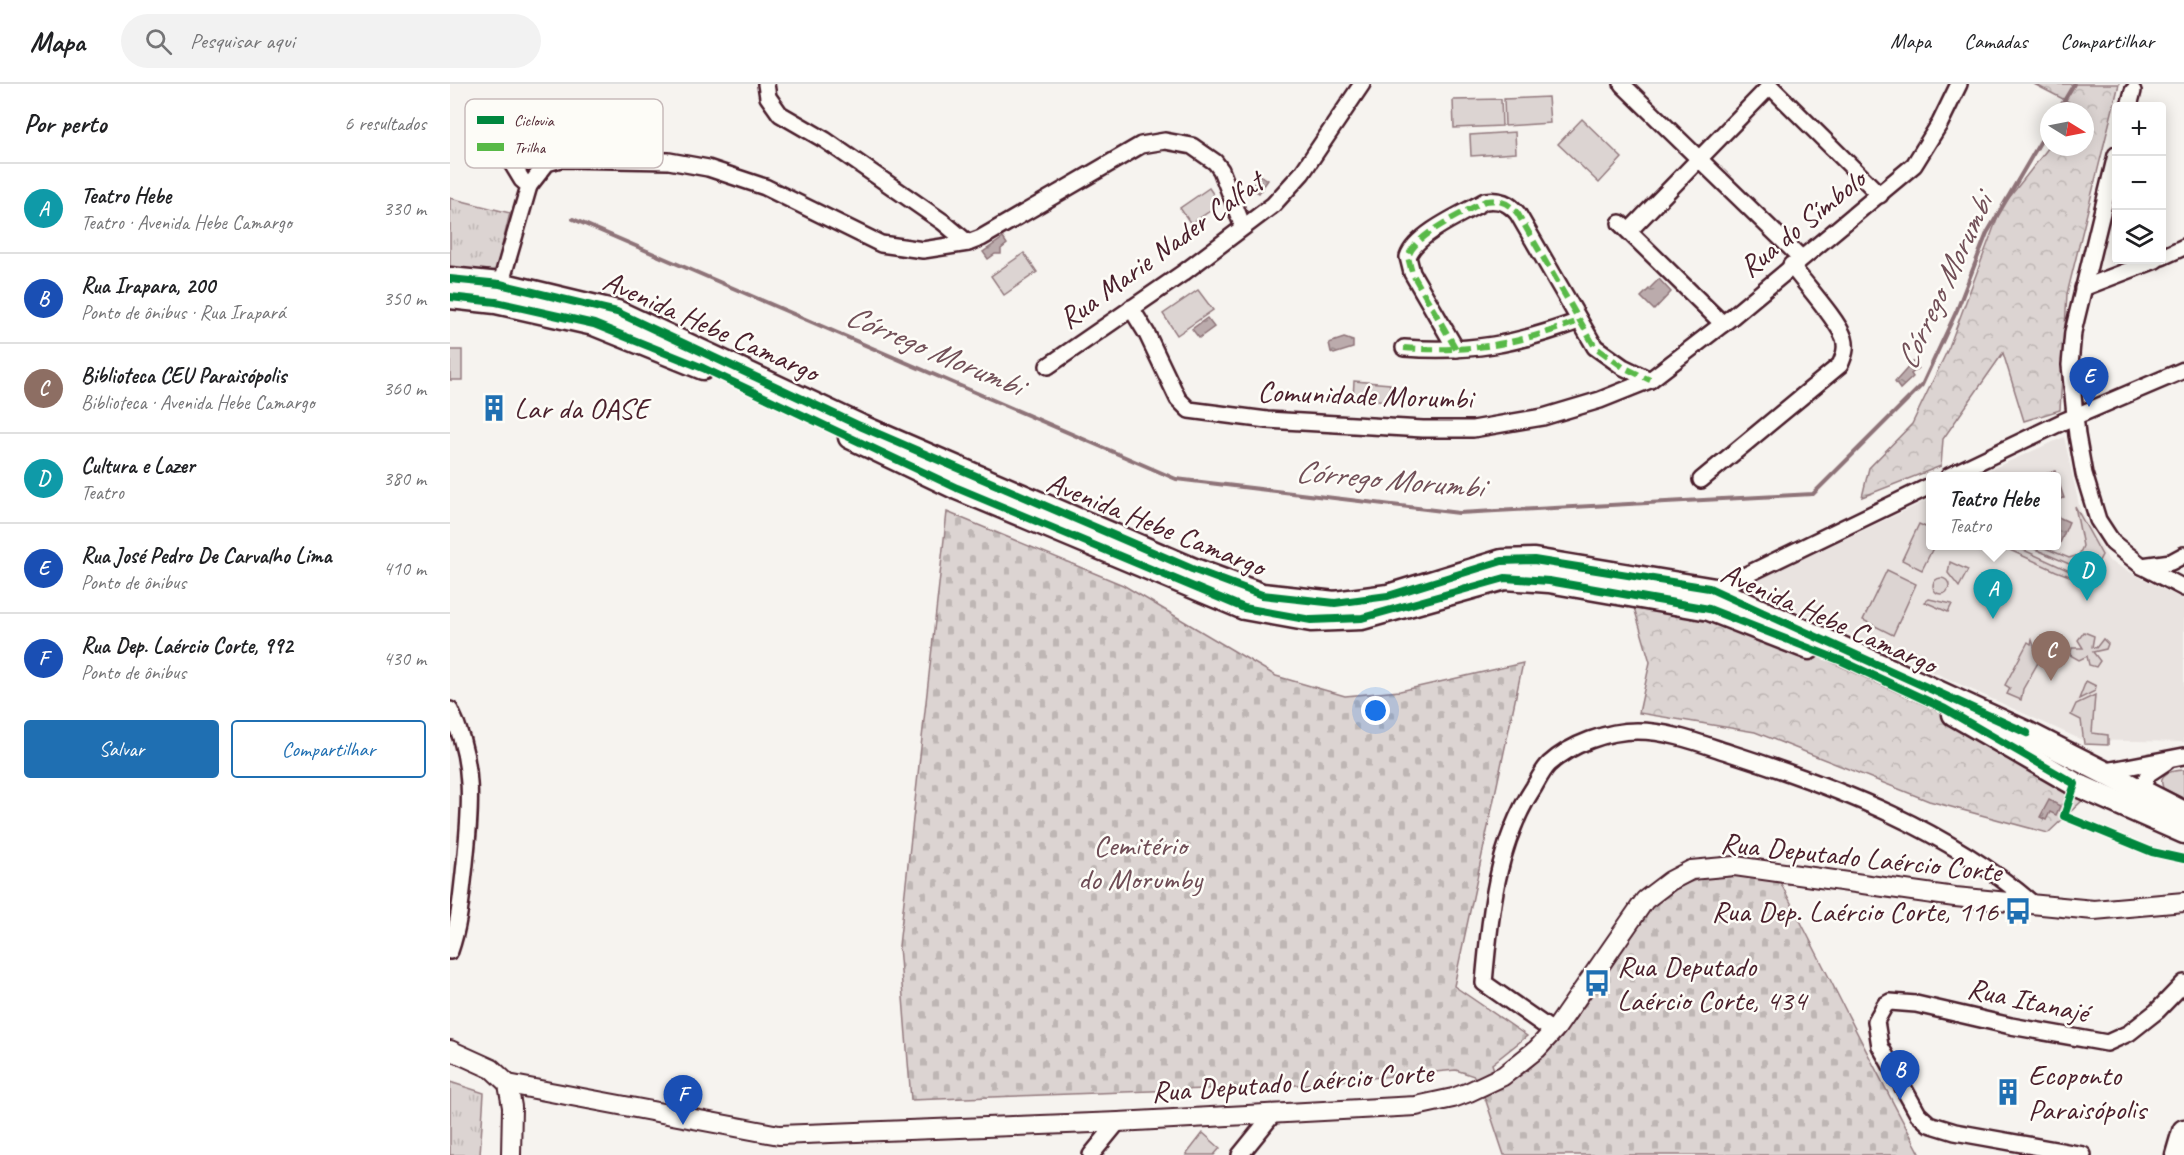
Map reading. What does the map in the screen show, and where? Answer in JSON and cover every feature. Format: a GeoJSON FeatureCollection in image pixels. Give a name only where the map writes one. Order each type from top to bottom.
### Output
{"type":"FeatureCollection","features":[{"type":"Feature","properties":{"kind":"main road","name":"Avenida Hebe Camargo"},"geometry":{"type":"LineString","coordinates":[[450,279],[594,324],[703,368],[957,488],[1244,608],[1311,620],[1362,618],[1505,578],[1712,599],[2028,733],[2099,772],[2184,832]]}},
{"type":"Feature","properties":{"kind":"main road","name":"Avenida Hebe Camargo"},"geometry":{"type":"LineString","coordinates":[[450,297],[498,293]]}},
{"type":"Feature","properties":{"kind":"main road","name":"Avenida Hebe Camargo"},"geometry":{"type":"LineString","coordinates":[[1712,599],[1945,709],[2075,784],[2184,813]]}},
{"type":"Feature","properties":{"kind":"main road"},"geometry":{"type":"LineString","coordinates":[[2177,1155],[2184,1131]]}},
{"type":"Feature","properties":{"kind":"street"},"geometry":{"type":"LineString","coordinates":[[766,84],[768,97],[780,114],[825,140],[943,222],[968,243]]}},
{"type":"Feature","properties":{"kind":"street","name":"Rua Marie Nader Calfat"},"geometry":{"type":"LineString","coordinates":[[1048,366],[1273,205],[1296,180],[1362,84]]}},
{"type":"Feature","properties":{"kind":"street"},"geometry":{"type":"LineString","coordinates":[[1622,84],[1701,160],[1795,261],[1841,332],[1845,345],[1840,365],[1701,480]]}},
{"type":"Feature","properties":{"kind":"street","name":"Rua do Símbolo"},"geometry":{"type":"LineString","coordinates":[[1650,380],[1723,324],[1795,261],[1880,195],[1919,160],[1959,84]]}},
{"type":"Feature","properties":{"kind":"street"},"geometry":{"type":"LineString","coordinates":[[1723,324],[1625,227],[1701,160],[1769,85],[1880,195]]}},
{"type":"Feature","properties":{"kind":"street"},"geometry":{"type":"LineString","coordinates":[[2130,102],[2133,91]]}},
{"type":"Feature","properties":{"kind":"street"},"geometry":{"type":"LineString","coordinates":[[663,161],[708,168],[765,187],[880,244],[923,250],[968,243],[1141,145],[1165,141],[1192,146],[1215,162],[1221,170],[1243,227]]}},
{"type":"Feature","properties":{"kind":"street"},"geometry":{"type":"LineString","coordinates":[[2116,156],[2073,332],[2070,365],[2074,417],[2084,474],[2098,520],[2113,543],[2142,566],[2184,588]]}},
{"type":"Feature","properties":{"kind":"street"},"geometry":{"type":"LineString","coordinates":[[515,168],[522,180],[530,186]]}},
{"type":"Feature","properties":{"kind":"street"},"geometry":{"type":"LineString","coordinates":[[498,293],[530,186],[543,168]]}},
{"type":"Feature","properties":{"kind":"street"},"geometry":{"type":"LineString","coordinates":[[1456,349],[1412,273],[1408,257],[1416,242],[1485,201],[1496,200],[1512,207],[1595,347],[1623,367],[1650,380]]}},
{"type":"Feature","properties":{"kind":"street"},"geometry":{"type":"LineString","coordinates":[[2166,255],[2184,247]]}},
{"type":"Feature","properties":{"kind":"street"},"geometry":{"type":"LineString","coordinates":[[2083,288],[2146,264]]}},
{"type":"Feature","properties":{"kind":"street","name":"Comunidade Morumbi"},"geometry":{"type":"LineString","coordinates":[[1131,308],[1141,322],[1183,405],[1189,410],[1228,416],[1423,429],[1473,429],[1543,417],[1600,400],[1650,380]]}},
{"type":"Feature","properties":{"kind":"street"},"geometry":{"type":"LineString","coordinates":[[1404,348],[1456,349],[1496,346],[1524,341],[1579,321]]}},
{"type":"Feature","properties":{"kind":"street"},"geometry":{"type":"LineString","coordinates":[[1959,472],[2074,417],[2184,370]]}},
{"type":"Feature","properties":{"kind":"street"},"geometry":{"type":"LineString","coordinates":[[1712,599],[1926,488]]}},
{"type":"Feature","properties":{"kind":"street"},"geometry":{"type":"LineString","coordinates":[[2142,566],[2171,562],[2184,555]]}},
{"type":"Feature","properties":{"kind":"street"},"geometry":{"type":"LineString","coordinates":[[450,710],[461,732],[469,765],[472,805],[458,922],[450,951]]}},
{"type":"Feature","properties":{"kind":"street"},"geometry":{"type":"LineString","coordinates":[[1554,1032],[1484,983],[1490,918],[1503,855],[1520,808],[1548,764],[1586,742],[1623,731],[1651,731],[1679,737],[1865,800],[1942,838],[1995,872],[2032,903]]}},
{"type":"Feature","properties":{"kind":"street"},"geometry":{"type":"LineString","coordinates":[[2099,772],[2181,756]]}},
{"type":"Feature","properties":{"kind":"street"},"geometry":{"type":"LineString","coordinates":[[2138,800],[2148,774],[2181,756]]}},
{"type":"Feature","properties":{"kind":"street","name":"Rua Deputado Laércio Corte"},"geometry":{"type":"LineString","coordinates":[[450,1050],[492,1069],[508,1084],[779,1135],[1118,1122],[1416,1106],[1453,1098],[1503,1076],[1537,1049],[1554,1032],[1645,900],[1670,881],[1691,870],[1735,866],[1955,897],[2094,910],[2184,902]]}},
{"type":"Feature","properties":{"kind":"street","name":"Rua Deputado Laércio Corte"},"geometry":{"type":"LineString","coordinates":[[2158,906],[2184,913]]}},
{"type":"Feature","properties":{"kind":"street","name":"Rua Itanajé"},"geometry":{"type":"LineString","coordinates":[[2083,1155],[1955,1132],[1929,1124],[1918,1114],[1880,1046],[1876,1021],[1885,1005],[1890,1002],[1963,1013],[2011,1026],[2089,1041],[2113,1042],[2129,1033],[2157,1011],[2184,983]]}},
{"type":"Feature","properties":{"kind":"street"},"geometry":{"type":"LineString","coordinates":[[508,1084],[512,1107],[511,1155]]}},
{"type":"Feature","properties":{"kind":"street"},"geometry":{"type":"LineString","coordinates":[[1240,1155],[1274,1113]]}},
{"type":"Feature","properties":{"kind":"street"},"geometry":{"type":"LineString","coordinates":[[1091,1155],[1118,1122]]}},
{"type":"Feature","properties":{"kind":"shaded area"},"geometry":{"type":"Polygon","coordinates":[[[2064,437],[2080,510],[2109,561],[2184,600],[2184,742],[2082,740],[1745,586],[1926,501],[1926,550],[2061,550],[2061,472],[1985,472],[2064,437]]]}},
{"type":"Feature","properties":{"kind":"green space"},"geometry":{"type":"Polygon","coordinates":[[[2034,84],[2119,84],[2115,102],[2112,102],[2112,112],[2067,294],[2060,410],[2024,421],[2003,353],[1943,439],[1941,466],[1862,497],[1869,468],[1912,424],[1949,347],[2001,208],[2042,156],[2094,156],[2094,102],[2069,102],[2034,84]]]}},
{"type":"Feature","properties":{"kind":"green space"},"geometry":{"type":"Polygon","coordinates":[[[1548,97],[1550,123],[1505,126],[1504,99],[1548,97]]]}},
{"type":"Feature","properties":{"kind":"green space"},"geometry":{"type":"Polygon","coordinates":[[[1501,99],[1502,126],[1454,128],[1453,100],[1501,99]]]}},
{"type":"Feature","properties":{"kind":"green space"},"geometry":{"type":"Polygon","coordinates":[[[1582,119],[1622,158],[1599,183],[1558,144],[1582,119]]]}},
{"type":"Feature","properties":{"kind":"green space"},"geometry":{"type":"Polygon","coordinates":[[[1515,132],[1516,153],[1471,156],[1470,135],[1515,132]]]}},
{"type":"Feature","properties":{"kind":"green space"},"geometry":{"type":"Polygon","coordinates":[[[1209,188],[1220,204],[1191,224],[1180,208],[1209,188]]]}},
{"type":"Feature","properties":{"kind":"green space"},"geometry":{"type":"Polygon","coordinates":[[[450,198],[510,213],[495,275],[450,267],[450,198]]]}},
{"type":"Feature","properties":{"kind":"green space"},"geometry":{"type":"Polygon","coordinates":[[[1024,253],[1037,272],[1004,295],[991,276],[1024,253]]]}},
{"type":"Feature","properties":{"kind":"green space"},"geometry":{"type":"Polygon","coordinates":[[[1198,290],[1213,310],[1177,335],[1163,314],[1198,290]]]}},
{"type":"Feature","properties":{"kind":"green space"},"geometry":{"type":"Polygon","coordinates":[[[450,350],[462,350],[462,380],[450,380],[450,350]]]}},
{"type":"Feature","properties":{"kind":"green space"},"geometry":{"type":"Polygon","coordinates":[[[1354,381],[1390,384],[1389,401],[1353,398],[1354,381]]]}},
{"type":"Feature","properties":{"kind":"green space"},"geometry":{"type":"Polygon","coordinates":[[[2075,506],[2102,555],[2092,574],[2037,550],[2050,550],[2069,558],[2079,555],[2083,546],[2075,506]]]}},
{"type":"Feature","properties":{"kind":"green space","name":"Cemitério do Morumby"},"geometry":{"type":"Polygon","coordinates":[[[947,512],[1123,585],[1276,676],[1345,696],[1400,691],[1523,663],[1454,986],[1527,1036],[1492,1064],[1500,1088],[1521,1075],[1563,1033],[1602,981],[1650,908],[1665,895],[1695,880],[1710,877],[1742,876],[1779,880],[1921,1155],[1504,1155],[1486,1101],[1474,1076],[1456,1070],[1286,1086],[911,1100],[899,946],[947,512]]]}},
{"type":"Feature","properties":{"kind":"green space"},"geometry":{"type":"Polygon","coordinates":[[[1919,524],[1926,527],[1926,550],[1932,550],[1922,570],[1902,560],[1919,524]]]}},
{"type":"Feature","properties":{"kind":"green space"},"geometry":{"type":"Polygon","coordinates":[[[2010,550],[2024,550],[2085,578],[2086,582],[2010,550]]]}},
{"type":"Feature","properties":{"kind":"green space"},"geometry":{"type":"Polygon","coordinates":[[[1950,562],[1968,570],[1959,587],[1948,573],[1950,562]]]}},
{"type":"Feature","properties":{"kind":"green space"},"geometry":{"type":"Polygon","coordinates":[[[1887,570],[1916,584],[1893,635],[1863,620],[1887,570]]]}},
{"type":"Feature","properties":{"kind":"green space"},"geometry":{"type":"Polygon","coordinates":[[[1941,578],[1947,580],[1949,586],[1947,592],[1941,594],[1935,592],[1933,586],[1935,580],[1941,578]]]}},
{"type":"Feature","properties":{"kind":"green space"},"geometry":{"type":"Polygon","coordinates":[[[1929,599],[1952,604],[1948,612],[1925,602],[1929,599]]]}},
{"type":"Feature","properties":{"kind":"green space"},"geometry":{"type":"Polygon","coordinates":[[[1699,601],[2031,754],[2085,798],[2048,833],[1929,801],[1755,732],[1639,713],[1650,662],[1633,604],[1699,601]]]}},
{"type":"Feature","properties":{"kind":"green space"},"geometry":{"type":"Polygon","coordinates":[[[2084,632],[2094,636],[2092,647],[2096,648],[2103,639],[2108,644],[2106,649],[2093,652],[2100,661],[2096,667],[2089,665],[2087,656],[2079,660],[2070,655],[2072,648],[2083,648],[2078,640],[2084,632]]]}},
{"type":"Feature","properties":{"kind":"green space"},"geometry":{"type":"Polygon","coordinates":[[[2032,640],[2039,661],[2023,689],[2021,700],[2007,694],[2010,688],[2005,685],[2028,642],[2031,644],[2032,640]]]}},
{"type":"Feature","properties":{"kind":"green space"},"geometry":{"type":"Polygon","coordinates":[[[2086,681],[2096,686],[2095,691],[2079,699],[2086,681]]]}},
{"type":"Feature","properties":{"kind":"green space"},"geometry":{"type":"Polygon","coordinates":[[[2095,695],[2092,733],[2108,735],[2108,745],[2084,744],[2081,720],[2071,715],[2076,704],[2095,695]]]}},
{"type":"Feature","properties":{"kind":"green space"},"geometry":{"type":"Polygon","coordinates":[[[2184,770],[2184,799],[2163,788],[2162,779],[2167,773],[2184,770]]]}},
{"type":"Feature","properties":{"kind":"green space"},"geometry":{"type":"Polygon","coordinates":[[[450,1082],[484,1093],[480,1155],[450,1155],[450,1082]]]}},
{"type":"Feature","properties":{"kind":"green space"},"geometry":{"type":"Polygon","coordinates":[[[1203,1133],[1220,1148],[1214,1155],[1186,1155],[1203,1133]]]}},
{"type":"Feature","properties":{"kind":"water"},"geometry":{"type":"Polygon","coordinates":[[[1260,175],[1268,180],[1259,193],[1251,188],[1260,175]]]}},
{"type":"Feature","properties":{"kind":"water"},"geometry":{"type":"Polygon","coordinates":[[[1003,238],[1007,244],[1001,249],[1001,254],[995,254],[988,259],[983,252],[1003,238]]]}},
{"type":"Feature","properties":{"kind":"water"},"geometry":{"type":"Polygon","coordinates":[[[1659,279],[1671,292],[1654,310],[1641,297],[1659,279]]]}},
{"type":"Feature","properties":{"kind":"water"},"geometry":{"type":"Polygon","coordinates":[[[1207,318],[1214,327],[1199,338],[1192,329],[1207,318]]]}},
{"type":"Feature","properties":{"kind":"water"},"geometry":{"type":"Polygon","coordinates":[[[1344,338],[1353,341],[1353,348],[1334,354],[1331,352],[1329,343],[1344,338]]]}},
{"type":"Feature","properties":{"kind":"water"},"geometry":{"type":"Polygon","coordinates":[[[1913,362],[1918,368],[1911,374],[1913,377],[1900,389],[1895,382],[1913,362]]]}},
{"type":"Feature","properties":{"kind":"water"},"geometry":{"type":"Polygon","coordinates":[[[2061,518],[2069,522],[2061,541],[2061,518]]]}},
{"type":"Feature","properties":{"kind":"water"},"geometry":{"type":"Polygon","coordinates":[[[2049,800],[2060,806],[2056,815],[2050,812],[2046,820],[2040,817],[2049,800]]]}},
{"type":"Feature","properties":{"kind":"waterway","name":"Córrego Morumbi"},"geometry":{"type":"LineString","coordinates":[[2063,102],[2074,84]]}},
{"type":"Feature","properties":{"kind":"waterway","name":"Córrego Morumbi"},"geometry":{"type":"LineString","coordinates":[[573,219],[1176,479],[1459,513],[1813,494],[1922,385],[1957,310],[1987,233],[2040,142]]}},
{"type":"Feature","properties":{"kind":"marked path"},"geometry":{"type":"LineString","coordinates":[[1456,349],[1412,273],[1408,257],[1412,248],[1420,240],[1441,225],[1485,201],[1500,201],[1518,214],[1595,347],[1623,367],[1650,380]]}},
{"type":"Feature","properties":{"kind":"marked path"},"geometry":{"type":"LineString","coordinates":[[1404,348],[1451,349],[1493,345],[1535,336],[1579,321]]}},
{"type":"Feature","properties":{"kind":"cycle path"},"geometry":{"type":"LineString","coordinates":[[450,279],[500,284],[617,312],[860,426],[1192,569],[1262,595],[1335,603],[1388,596],[1502,561],[1534,560],[1709,588],[2027,733]]}},
{"type":"Feature","properties":{"kind":"cycle path"},"geometry":{"type":"LineString","coordinates":[[450,297],[496,302],[594,324],[703,368],[957,488],[1244,608],[1311,620],[1362,618],[1505,578],[1549,581],[1709,609],[1842,661],[1945,709],[2075,784],[2064,816],[2152,852],[2184,859]]}},
{"type":"Feature","properties":{"kind":"place","name":"Rua José Pedro De Carvalho Lima"},"geometry":{"type":"Point","coordinates":[2089,407]}},
{"type":"Feature","properties":{"kind":"place","name":"Lar da OASE"},"geometry":{"type":"Point","coordinates":[494,408]}},
{"type":"Feature","properties":{"kind":"place","name":"Cultura e Lazer"},"geometry":{"type":"Point","coordinates":[2087,601]}},
{"type":"Feature","properties":{"kind":"place","name":"Teatro Hebe"},"geometry":{"type":"Point","coordinates":[1993,619]}},
{"type":"Feature","properties":{"kind":"place","name":"Biblioteca CEU Paraisópolis"},"geometry":{"type":"Point","coordinates":[2051,681]}},
{"type":"Feature","properties":{"kind":"place","name":"Rua Dep. Laércio Corte, 116"},"geometry":{"type":"Point","coordinates":[2018,911]}},
{"type":"Feature","properties":{"kind":"place","name":"Rua Deputado Laércio Corte, 434"},"geometry":{"type":"Point","coordinates":[1597,983]}},
{"type":"Feature","properties":{"kind":"place","name":"Ecoponto Paraisópolis"},"geometry":{"type":"Point","coordinates":[2008,1092]}},
{"type":"Feature","properties":{"kind":"place","name":"Rua Irapara, 200"},"geometry":{"type":"Point","coordinates":[1900,1100]}},
{"type":"Feature","properties":{"kind":"place","name":"Rua Dep. Laércio Corte, 992"},"geometry":{"type":"Point","coordinates":[683,1125]}}]}
